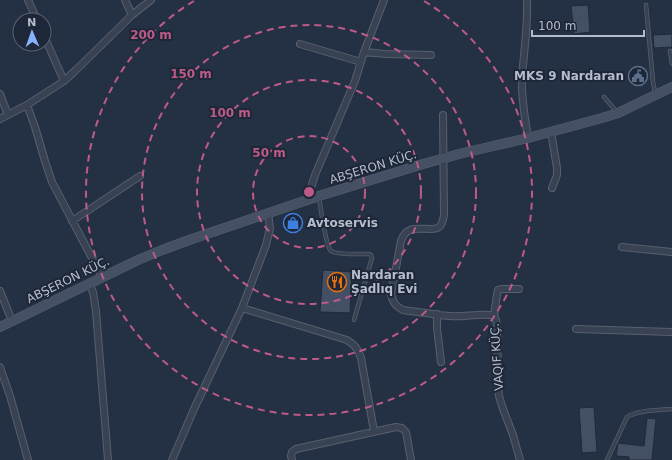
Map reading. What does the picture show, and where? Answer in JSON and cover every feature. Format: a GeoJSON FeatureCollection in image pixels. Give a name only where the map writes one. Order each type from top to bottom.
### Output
{"type":"FeatureCollection","features":[{"type":"Feature","properties":{"kind":"main road","name":"ABŞERON KÜÇ."},"geometry":{"type":"LineString","coordinates":[[0,327],[102,277],[162,250],[268,213],[444,158],[528,138],[618,113],[672,87]]}},
{"type":"Feature","properties":{"kind":"street"},"geometry":{"type":"LineString","coordinates":[[28,0],[33,12]]}},
{"type":"Feature","properties":{"kind":"street"},"geometry":{"type":"LineString","coordinates":[[125,0],[132,15]]}},
{"type":"Feature","properties":{"kind":"street"},"geometry":{"type":"LineString","coordinates":[[0,119],[27,105],[64,81],[75,72],[132,15],[151,0]]}},
{"type":"Feature","properties":{"kind":"street"},"geometry":{"type":"LineString","coordinates":[[315,198],[310,191],[315,175],[355,81],[364,52],[384,0]]}},
{"type":"Feature","properties":{"kind":"street"},"geometry":{"type":"LineString","coordinates":[[527,0],[522,90],[528,138]]}},
{"type":"Feature","properties":{"kind":"street"},"geometry":{"type":"LineString","coordinates":[[300,44],[361,62]]}},
{"type":"Feature","properties":{"kind":"street"},"geometry":{"type":"LineString","coordinates":[[51,52],[64,81]]}},
{"type":"Feature","properties":{"kind":"street"},"geometry":{"type":"LineString","coordinates":[[364,52],[431,55]]}},
{"type":"Feature","properties":{"kind":"street"},"geometry":{"type":"LineString","coordinates":[[0,94],[8,115]]}},
{"type":"Feature","properties":{"kind":"street"},"geometry":{"type":"LineString","coordinates":[[27,105],[52,182],[102,277]]}},
{"type":"Feature","properties":{"kind":"street"},"geometry":{"type":"LineString","coordinates":[[443,115],[444,158]]}},
{"type":"Feature","properties":{"kind":"street"},"geometry":{"type":"LineString","coordinates":[[551,132],[557,168],[557,175],[552,188]]}},
{"type":"Feature","properties":{"kind":"street","name":"VAQIF KÜÇ."},"geometry":{"type":"LineString","coordinates":[[444,158],[443,222],[439,227],[434,229],[411,230],[403,235],[391,294],[392,301],[396,306],[403,310],[461,317],[486,315],[494,316],[497,325],[498,384],[500,396],[520,460]]}},
{"type":"Feature","properties":{"kind":"street"},"geometry":{"type":"LineString","coordinates":[[72,221],[140,176]]}},
{"type":"Feature","properties":{"kind":"street"},"geometry":{"type":"LineString","coordinates":[[172,460],[194,409],[242,308],[266,245],[270,228],[268,213]]}},
{"type":"Feature","properties":{"kind":"street"},"geometry":{"type":"LineString","coordinates":[[622,247],[672,252]]}},
{"type":"Feature","properties":{"kind":"street"},"geometry":{"type":"LineString","coordinates":[[89,284],[94,292],[108,460]]}},
{"type":"Feature","properties":{"kind":"street"},"geometry":{"type":"LineString","coordinates":[[494,316],[498,290],[519,289]]}},
{"type":"Feature","properties":{"kind":"street"},"geometry":{"type":"LineString","coordinates":[[0,291],[12,321]]}},
{"type":"Feature","properties":{"kind":"street"},"geometry":{"type":"LineString","coordinates":[[242,308],[347,340],[354,344],[361,358],[374,431]]}},
{"type":"Feature","properties":{"kind":"street"},"geometry":{"type":"LineString","coordinates":[[437,314],[436,328],[441,362]]}},
{"type":"Feature","properties":{"kind":"street"},"geometry":{"type":"LineString","coordinates":[[576,328],[672,332]]}},
{"type":"Feature","properties":{"kind":"street"},"geometry":{"type":"LineString","coordinates":[[0,367],[10,396],[28,460]]}},
{"type":"Feature","properties":{"kind":"street"},"geometry":{"type":"LineString","coordinates":[[292,460],[292,452],[296,449],[396,427],[402,428],[406,432],[410,460]]}},
{"type":"Feature","properties":{"kind":"lane"},"geometry":{"type":"LineString","coordinates":[[646,5],[655,95]]}},
{"type":"Feature","properties":{"kind":"lane"},"geometry":{"type":"LineString","coordinates":[[670,51],[672,64]]}},
{"type":"Feature","properties":{"kind":"lane"},"geometry":{"type":"LineString","coordinates":[[604,97],[618,113]]}},
{"type":"Feature","properties":{"kind":"lane"},"geometry":{"type":"LineString","coordinates":[[315,198],[328,246],[331,250],[336,253],[369,254],[372,258],[354,320]]}},
{"type":"Feature","properties":{"kind":"lane"},"geometry":{"type":"LineString","coordinates":[[607,460],[627,417],[632,413],[672,409]]}},
{"type":"Feature","properties":{"kind":"building"},"geometry":{"type":"Polygon","coordinates":[[[588,5],[590,32],[574,34],[571,6],[588,5]]]}},
{"type":"Feature","properties":{"kind":"building"},"geometry":{"type":"Polygon","coordinates":[[[672,34],[672,47],[654,48],[653,35],[672,34]]]}},
{"type":"Feature","properties":{"kind":"building"},"geometry":{"type":"Polygon","coordinates":[[[323,270],[352,272],[350,313],[320,312],[323,270]]]}},
{"type":"Feature","properties":{"kind":"building"},"geometry":{"type":"Polygon","coordinates":[[[594,407],[597,452],[582,453],[579,408],[594,407]]]}},
{"type":"Feature","properties":{"kind":"building"},"geometry":{"type":"Polygon","coordinates":[[[647,418],[656,419],[652,460],[629,460],[629,457],[616,456],[618,443],[644,446],[647,418]]]}},
{"type":"Feature","properties":{"kind":"place","name":"MKS 9 Nardaran"},"geometry":{"type":"Point","coordinates":[638,76]}},
{"type":"Feature","properties":{"kind":"place","name":"Avtoservis"},"geometry":{"type":"Point","coordinates":[293,223]}},
{"type":"Feature","properties":{"kind":"place","name":"Nardaran Şadlıq Evi"},"geometry":{"type":"Point","coordinates":[337,282]}}]}
